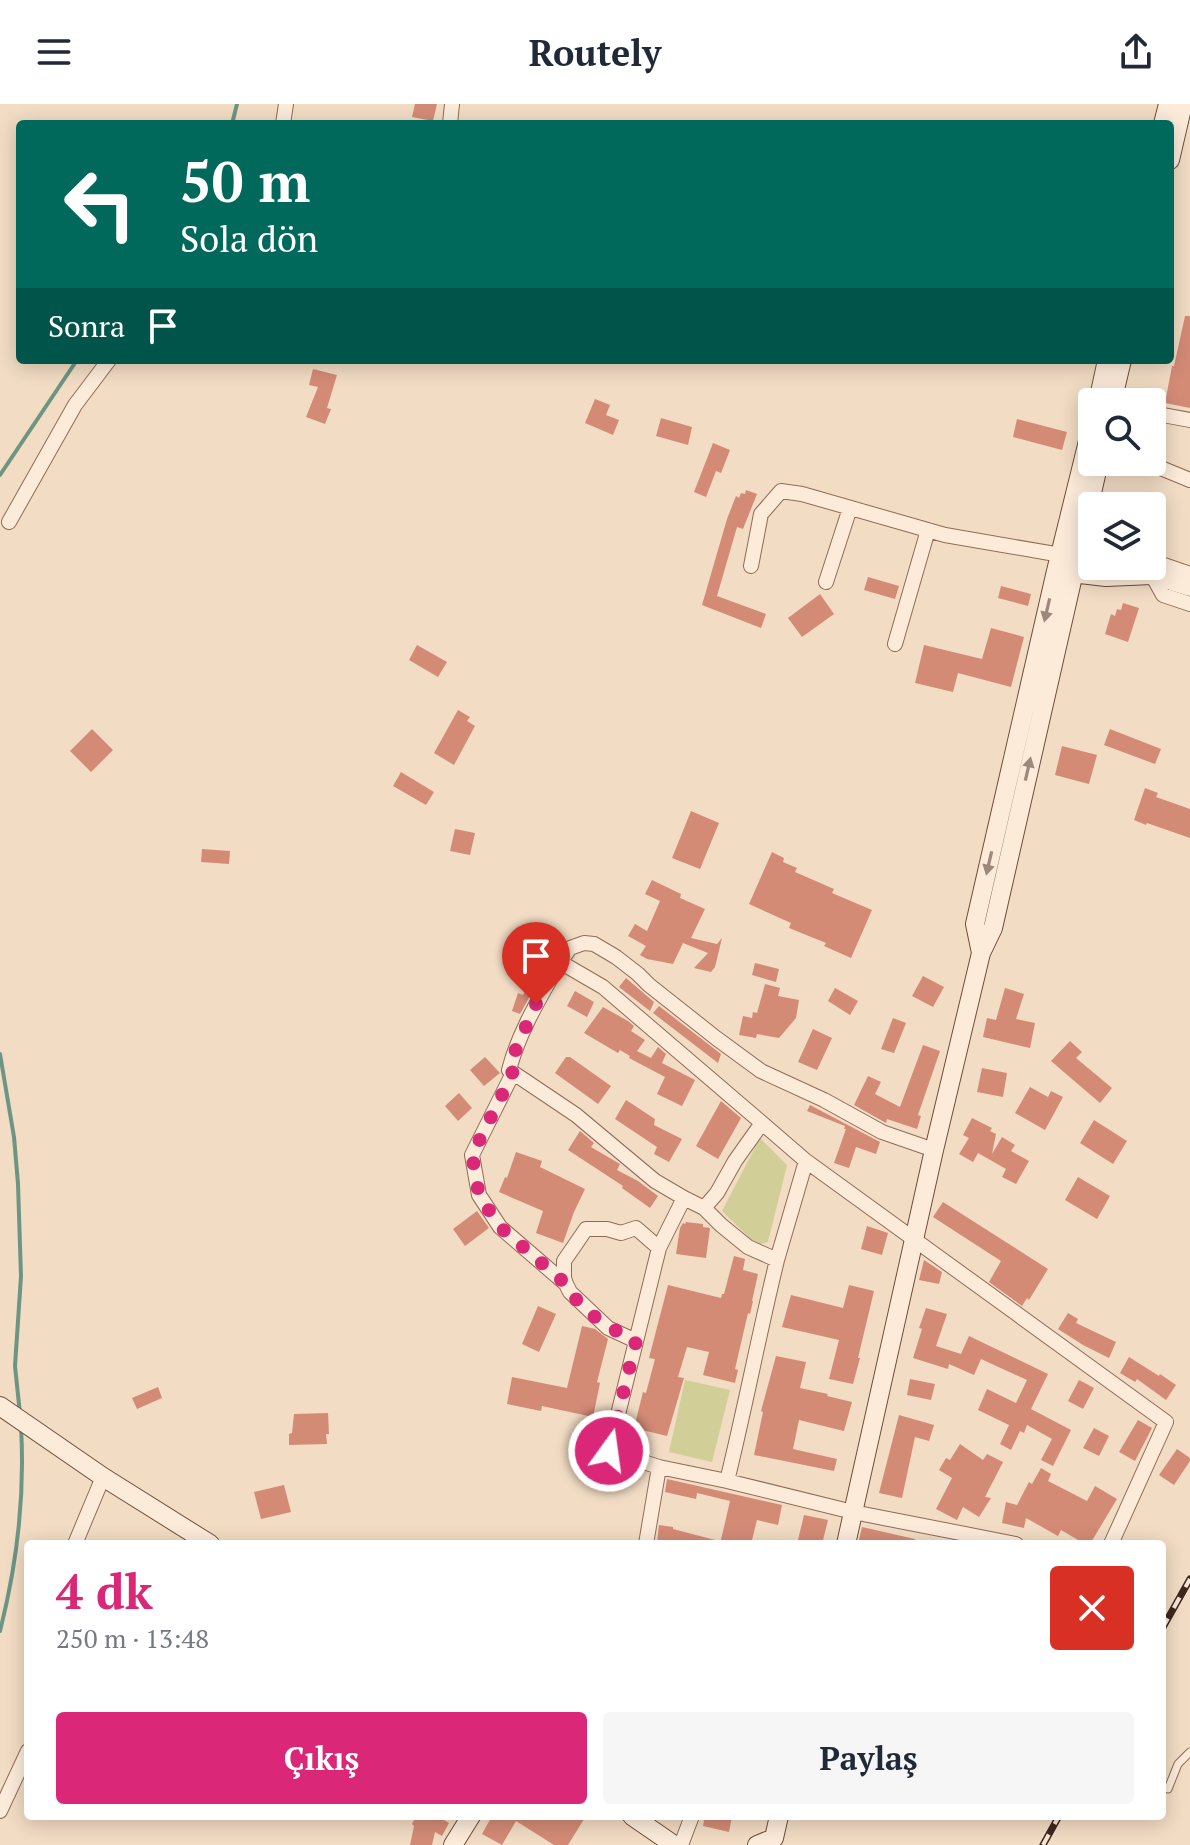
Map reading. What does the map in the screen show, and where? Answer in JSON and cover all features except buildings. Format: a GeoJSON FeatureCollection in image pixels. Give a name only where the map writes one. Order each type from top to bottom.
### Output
{"type":"FeatureCollection","features":[{"type":"Feature","properties":{"kind":"main road"},"geometry":{"type":"LineString","coordinates":[[1174,143],[1183,104]]}},
{"type":"Feature","properties":{"kind":"main road"},"geometry":{"type":"LineString","coordinates":[[1101,388],[1106,364]]}},
{"type":"Feature","properties":{"kind":"main road"},"geometry":{"type":"LineString","coordinates":[[1115,388],[1121,364]]}},
{"type":"Feature","properties":{"kind":"main road"},"geometry":{"type":"LineString","coordinates":[[847,1540],[913,1239],[981,953],[993,928],[1072,553],[1084,476]]}},
{"type":"Feature","properties":{"kind":"main road"},"geometry":{"type":"LineString","coordinates":[[1072,553],[1095,476]]}},
{"type":"Feature","properties":{"kind":"main road"},"geometry":{"type":"LineString","coordinates":[[1166,578],[1190,587]]}},
{"type":"Feature","properties":{"kind":"main road"},"geometry":{"type":"LineString","coordinates":[[0,1406],[96,1473],[204,1540]]}},
{"type":"Feature","properties":{"kind":"main road"},"geometry":{"type":"LineString","coordinates":[[453,1845],[469,1820]]}},
{"type":"Feature","properties":{"kind":"main road"},"geometry":{"type":"LineString","coordinates":[[638,1820],[674,1845]]}},
{"type":"Feature","properties":{"kind":"main road"},"geometry":{"type":"LineString","coordinates":[[768,1843],[777,1820]]}},
{"type":"Feature","properties":{"kind":"street"},"geometry":{"type":"LineString","coordinates":[[9,522],[75,405],[106,364]]}},
{"type":"Feature","properties":{"kind":"street"},"geometry":{"type":"LineString","coordinates":[[1166,416],[1190,420]]}},
{"type":"Feature","properties":{"kind":"street"},"geometry":{"type":"LineString","coordinates":[[1166,470],[1190,480]]}},
{"type":"Feature","properties":{"kind":"street"},"geometry":{"type":"LineString","coordinates":[[751,566],[761,514],[781,491],[802,494],[945,535],[1072,553]]}},
{"type":"Feature","properties":{"kind":"street"},"geometry":{"type":"LineString","coordinates":[[826,582],[850,508]]}},
{"type":"Feature","properties":{"kind":"street"},"geometry":{"type":"LineString","coordinates":[[895,644],[928,530]]}},
{"type":"Feature","properties":{"kind":"street"},"geometry":{"type":"LineString","coordinates":[[1166,567],[1190,575]]}},
{"type":"Feature","properties":{"kind":"street"},"geometry":{"type":"LineString","coordinates":[[1153,580],[1163,595],[1190,604]]}},
{"type":"Feature","properties":{"kind":"street"},"geometry":{"type":"LineString","coordinates":[[777,1260],[748,1247],[704,1208],[655,1181],[576,1115],[509,1070],[536,1004],[570,948],[584,943],[594,944],[616,957],[761,1071],[824,1100],[882,1132],[934,1150]]}},
{"type":"Feature","properties":{"kind":"street"},"geometry":{"type":"LineString","coordinates":[[560,962],[603,987],[806,1161],[1166,1422],[1113,1540]]}},
{"type":"Feature","properties":{"kind":"street"},"geometry":{"type":"LineString","coordinates":[[513,1073],[472,1155],[479,1195],[500,1227],[566,1284]]}},
{"type":"Feature","properties":{"kind":"street"},"geometry":{"type":"LineString","coordinates":[[704,1208],[762,1123]]}},
{"type":"Feature","properties":{"kind":"street"},"geometry":{"type":"LineString","coordinates":[[727,1481],[777,1260],[806,1161]]}},
{"type":"Feature","properties":{"kind":"street"},"geometry":{"type":"LineString","coordinates":[[684,1198],[659,1248],[609,1451],[659,1467],[853,1512],[996,1540]]}},
{"type":"Feature","properties":{"kind":"street"},"geometry":{"type":"LineString","coordinates":[[636,1341],[608,1328],[570,1292],[564,1278],[564,1261],[586,1229],[621,1233],[636,1228],[659,1248]]}},
{"type":"Feature","properties":{"kind":"street"},"geometry":{"type":"LineString","coordinates":[[647,1540],[659,1467]]}},
{"type":"Feature","properties":{"kind":"street"},"geometry":{"type":"LineString","coordinates":[[76,1540],[96,1473]]}},
{"type":"Feature","properties":{"kind":"street"},"geometry":{"type":"LineString","coordinates":[[0,1811],[24,1760]]}},
{"type":"Feature","properties":{"kind":"street"},"geometry":{"type":"LineString","coordinates":[[681,1845],[690,1820]]}},
{"type":"Feature","properties":{"kind":"lane"},"geometry":{"type":"LineString","coordinates":[[1166,1788],[1178,1764],[1190,1752]]}},
{"type":"Feature","properties":{"kind":"shaded area"},"geometry":{"type":"Polygon","coordinates":[[[760,1138],[787,1165],[768,1242],[757,1245],[722,1211],[760,1138]]]}},
{"type":"Feature","properties":{"kind":"shaded area"},"geometry":{"type":"Polygon","coordinates":[[[685,1380],[730,1390],[712,1462],[669,1452],[685,1380]]]}},
{"type":"Feature","properties":{"kind":"waterway"},"geometry":{"type":"LineString","coordinates":[[233,120],[237,104]]}},
{"type":"Feature","properties":{"kind":"waterway"},"geometry":{"type":"LineString","coordinates":[[0,475],[74,364]]}},
{"type":"Feature","properties":{"kind":"waterway"},"geometry":{"type":"LineString","coordinates":[[0,1054],[14,1137],[18,1184],[21,1276],[15,1366],[20,1414]]}},
{"type":"Feature","properties":{"kind":"waterway"},"geometry":{"type":"LineString","coordinates":[[0,1631],[18,1529],[22,1478],[21,1427]]}},
{"type":"Feature","properties":{"kind":"railway"},"geometry":{"type":"LineString","coordinates":[[1166,1622],[1190,1579]]}},
{"type":"Feature","properties":{"kind":"railway"},"geometry":{"type":"LineString","coordinates":[[1043,1845],[1057,1820]]}},
{"type":"Feature","properties":{"kind":"route"},"geometry":{"type":"LineString","coordinates":[[536,1004],[513,1056],[509,1070],[513,1073],[472,1155],[479,1195],[500,1227],[566,1284],[570,1292],[608,1328],[636,1341],[609,1451]]}}]}
